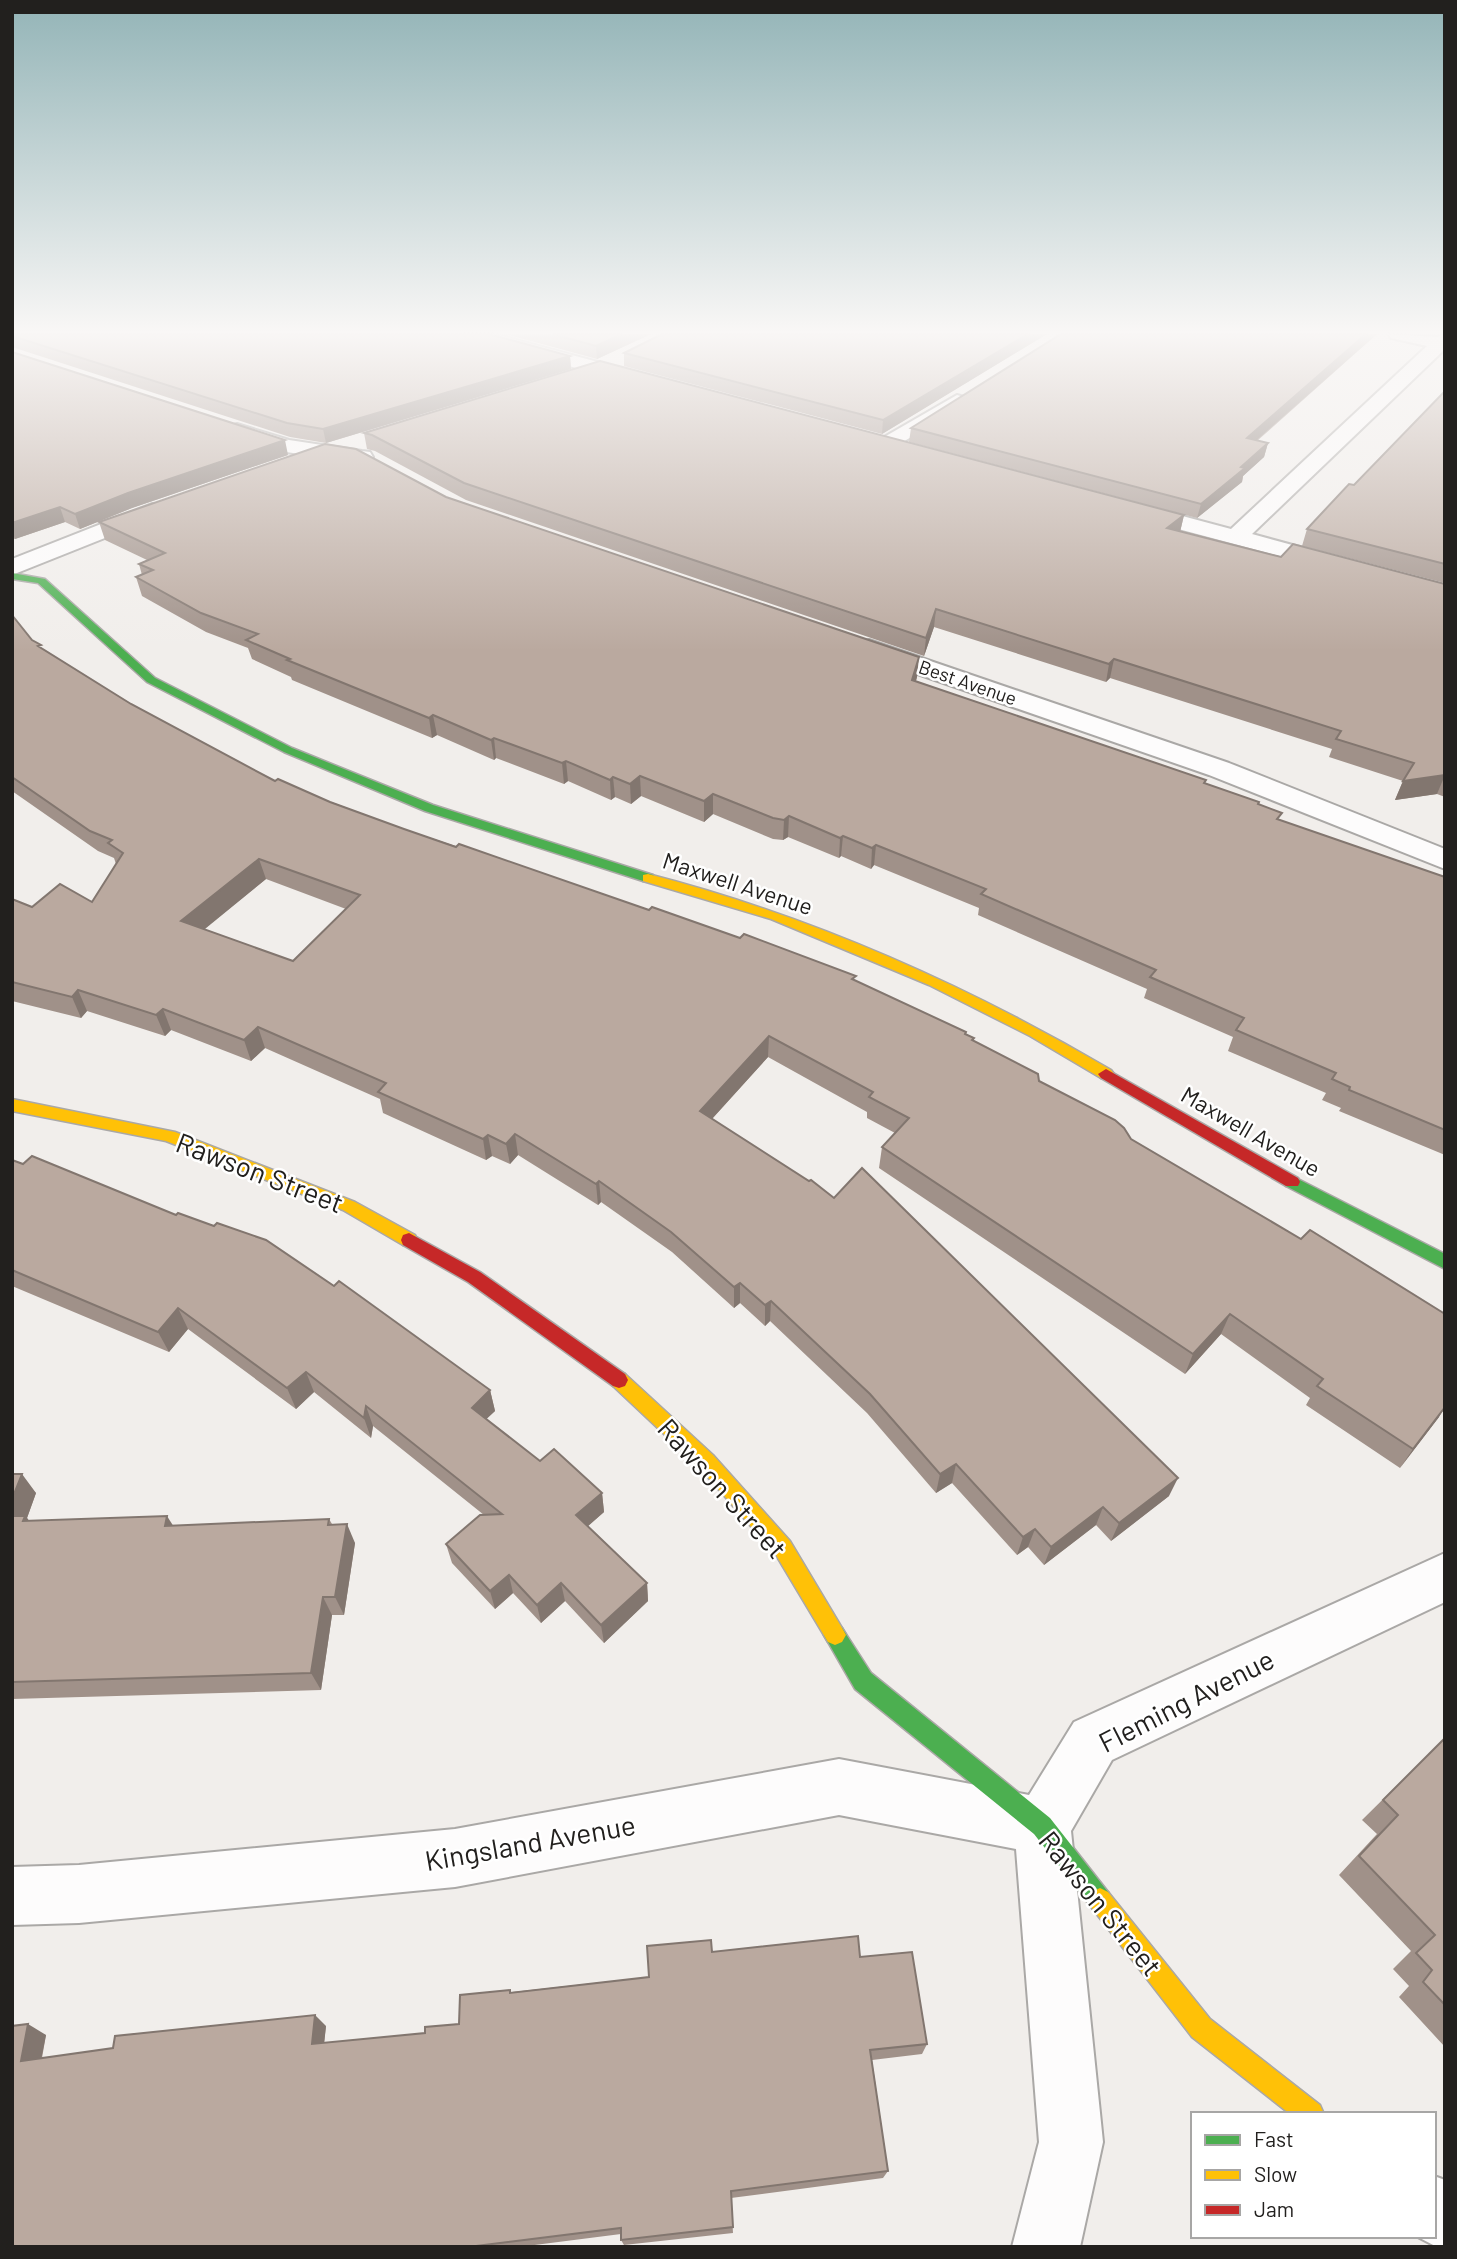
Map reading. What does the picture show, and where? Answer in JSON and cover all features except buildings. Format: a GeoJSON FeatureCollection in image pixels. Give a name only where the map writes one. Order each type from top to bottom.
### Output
{"type":"FeatureCollection","features":[{"type":"Feature","properties":{"kind":"street"},"geometry":{"type":"LineString","coordinates":[[266,439],[286,446],[366,458],[389,470]]}},
{"type":"Feature","properties":{"kind":"street"},"geometry":{"type":"LineString","coordinates":[[868,439],[919,453]]}},
{"type":"Feature","properties":{"kind":"street"},"geometry":{"type":"LineString","coordinates":[[886,444],[894,439]]}},
{"type":"Feature","properties":{"kind":"street"},"geometry":{"type":"LineString","coordinates":[[1236,537],[1339,439]]}},
{"type":"Feature","properties":{"kind":"street"},"geometry":{"type":"LineString","coordinates":[[281,466],[367,440]]}},
{"type":"Feature","properties":{"kind":"street"},"geometry":{"type":"LineString","coordinates":[[1116,505],[1353,569]]}},
{"type":"Feature","properties":{"kind":"street"},"geometry":{"type":"LineString","coordinates":[[12,568],[166,506]]}},
{"type":"Feature","properties":{"kind":"street","name":"Maxwell Avenue"},"geometry":{"type":"LineString","coordinates":[[12,576],[41,581],[151,681],[288,750],[429,808],[581,858],[776,916],[934,982],[1035,1032],[1275,1173],[1445,1262]]}},
{"type":"Feature","properties":{"kind":"street","name":"Best Avenue"},"geometry":{"type":"LineString","coordinates":[[851,642],[1219,769],[1445,860]]}},
{"type":"Feature","properties":{"kind":"street","name":"Rawson Street"},"geometry":{"type":"LineString","coordinates":[[12,1105],[169,1136],[349,1206],[474,1276],[609,1370],[706,1461],[783,1548],[863,1681],[1042,1826],[1201,2028],[1308,2112]]}},
{"type":"Feature","properties":{"kind":"street","name":"Fleming Avenue"},"geometry":{"type":"LineString","coordinates":[[1042,1826],[1093,1741],[1445,1577]]}},
{"type":"Feature","properties":{"kind":"street","name":"Kingsland Avenue"},"geometry":{"type":"LineString","coordinates":[[12,1896],[79,1894],[455,1858],[839,1787],[1042,1826]]}},
{"type":"Feature","properties":{"kind":"street"},"geometry":{"type":"LineString","coordinates":[[1042,1826],[1071,2142],[1046,2247]]}},
{"type":"Feature","properties":{"kind":"traffic: fast"},"geometry":{"type":"LineString","coordinates":[[12,576],[41,581],[151,680],[288,750],[429,808],[648,878]]}},
{"type":"Feature","properties":{"kind":"traffic: fast"},"geometry":{"type":"LineString","coordinates":[[1292,1182],[1445,1262]]}},
{"type":"Feature","properties":{"kind":"traffic: fast"},"geometry":{"type":"LineString","coordinates":[[835,1635],[863,1681],[1042,1826],[1100,1900]]}},
{"type":"Feature","properties":{"kind":"traffic: slow"},"geometry":{"type":"LineString","coordinates":[[648,878],[776,916],[934,982],[1035,1032],[1106,1074]]}},
{"type":"Feature","properties":{"kind":"traffic: slow"},"geometry":{"type":"LineString","coordinates":[[12,1105],[169,1136],[349,1206],[409,1240]]}},
{"type":"Feature","properties":{"kind":"traffic: slow"},"geometry":{"type":"LineString","coordinates":[[619,1380],[706,1461],[783,1548],[835,1635]]}},
{"type":"Feature","properties":{"kind":"traffic: slow"},"geometry":{"type":"LineString","coordinates":[[1100,1900],[1201,2028],[1308,2112]]}},
{"type":"Feature","properties":{"kind":"traffic: jam"},"geometry":{"type":"LineString","coordinates":[[1106,1074],[1292,1182]]}},
{"type":"Feature","properties":{"kind":"traffic: jam"},"geometry":{"type":"LineString","coordinates":[[409,1240],[474,1277],[619,1380]]}}]}
